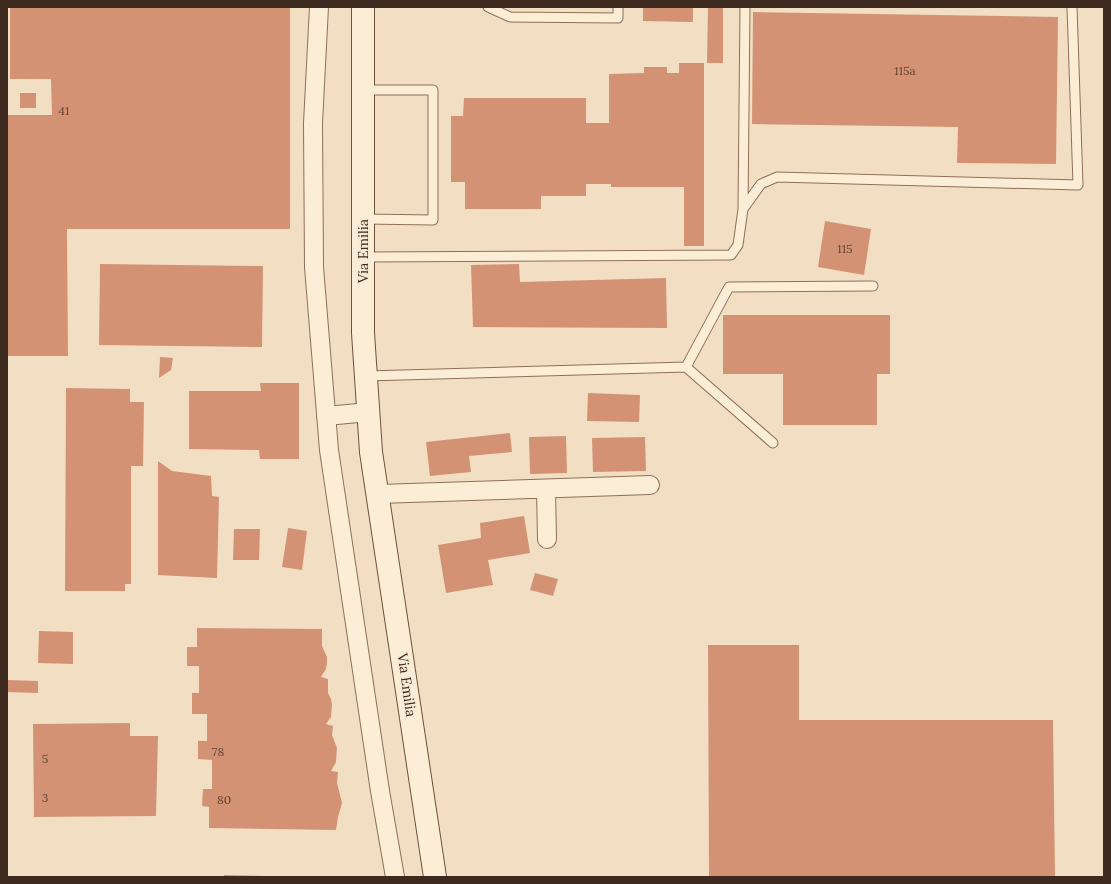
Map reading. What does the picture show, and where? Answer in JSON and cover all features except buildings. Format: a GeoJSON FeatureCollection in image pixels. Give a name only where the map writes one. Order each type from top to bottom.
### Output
{"type":"FeatureCollection","features":[{"type":"Feature","properties":{"kind":"main road","name":"Via Emilia"},"geometry":{"type":"LineString","coordinates":[[363,7],[363,333],[371,452],[435,877]]}},
{"type":"Feature","properties":{"kind":"street"},"geometry":{"type":"LineString","coordinates":[[319,7],[313,123],[314,267],[326,416],[329,450],[380,791],[395,877]]}},
{"type":"Feature","properties":{"kind":"street"},"geometry":{"type":"LineString","coordinates":[[326,416],[368,412]]}},
{"type":"Feature","properties":{"kind":"street"},"geometry":{"type":"LineString","coordinates":[[378,494],[650,485]]}},
{"type":"Feature","properties":{"kind":"street"},"geometry":{"type":"LineString","coordinates":[[546,489],[547,539]]}},
{"type":"Feature","properties":{"kind":"lane"},"geometry":{"type":"LineString","coordinates":[[488,7],[510,17],[618,18],[618,7]]}},
{"type":"Feature","properties":{"kind":"lane"},"geometry":{"type":"LineString","coordinates":[[364,257],[731,255],[738,245],[743,209],[744,7]]}},
{"type":"Feature","properties":{"kind":"lane"},"geometry":{"type":"LineString","coordinates":[[743,209],[761,184],[777,177],[1078,185],[1072,7]]}},
{"type":"Feature","properties":{"kind":"lane"},"geometry":{"type":"LineString","coordinates":[[363,90],[433,90],[433,220],[364,219]]}},
{"type":"Feature","properties":{"kind":"lane"},"geometry":{"type":"LineString","coordinates":[[686,367],[729,287],[873,286]]}},
{"type":"Feature","properties":{"kind":"lane"},"geometry":{"type":"LineString","coordinates":[[366,376],[686,367],[773,443]]}}]}
